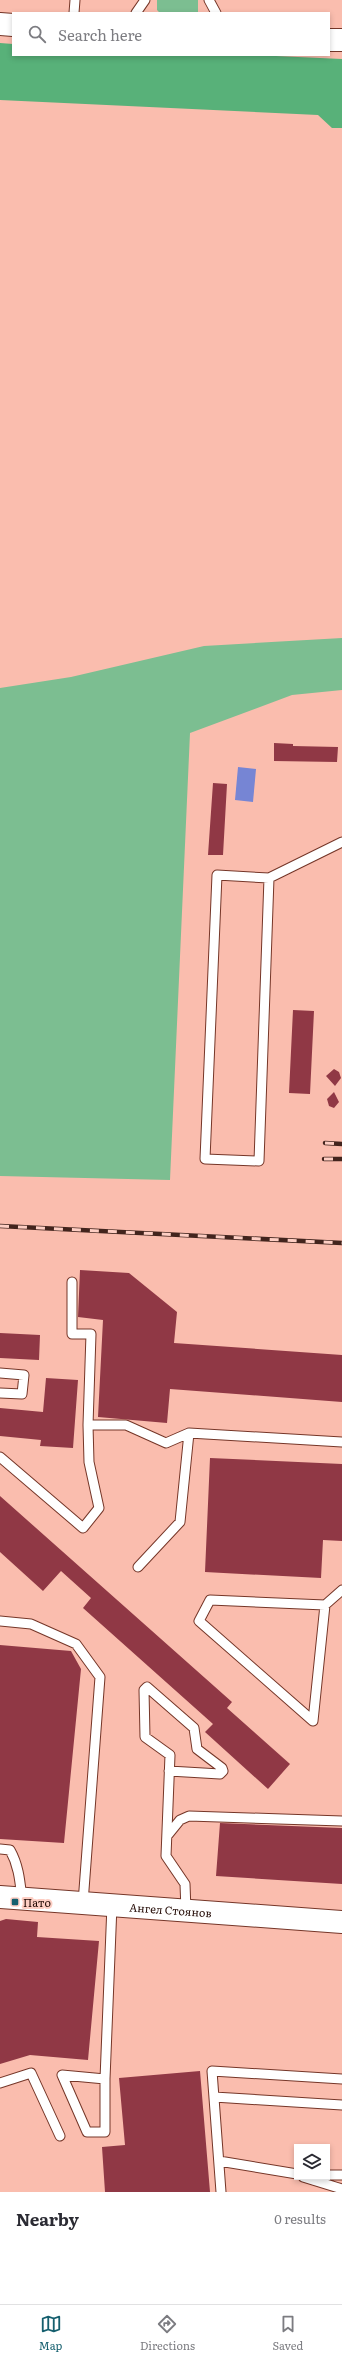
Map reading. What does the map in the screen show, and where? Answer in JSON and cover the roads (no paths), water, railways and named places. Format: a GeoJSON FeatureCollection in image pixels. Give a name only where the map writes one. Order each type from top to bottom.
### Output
{"type":"FeatureCollection","features":[{"type":"Feature","properties":{"kind":"street"},"geometry":{"type":"LineString","coordinates":[[0,24],[12,25]]}},
{"type":"Feature","properties":{"kind":"street"},"geometry":{"type":"LineString","coordinates":[[330,40],[342,40]]}},
{"type":"Feature","properties":{"kind":"street","name":"Ангел Стоянов"},"geometry":{"type":"LineString","coordinates":[[0,1897],[342,1922]]}},
{"type":"Feature","properties":{"kind":"lane"},"geometry":{"type":"LineString","coordinates":[[74,12],[75,0]]}},
{"type":"Feature","properties":{"kind":"lane"},"geometry":{"type":"LineString","coordinates":[[137,12],[145,0]]}},
{"type":"Feature","properties":{"kind":"lane"},"geometry":{"type":"LineString","coordinates":[[209,0],[215,12]]}},
{"type":"Feature","properties":{"kind":"lane"},"geometry":{"type":"LineString","coordinates":[[269,878],[259,1161],[205,1159],[217,875],[269,878],[342,842]]}},
{"type":"Feature","properties":{"kind":"lane"},"geometry":{"type":"LineString","coordinates":[[0,1457],[82,1528],[99,1508],[89,1462],[88,1425],[91,1334],[72,1334],[72,1282]]}},
{"type":"Feature","properties":{"kind":"lane"},"geometry":{"type":"LineString","coordinates":[[0,1373],[24,1375],[22,1394],[0,1393]]}},
{"type":"Feature","properties":{"kind":"lane"},"geometry":{"type":"LineString","coordinates":[[88,1425],[126,1425],[166,1443],[190,1433],[342,1442]]}},
{"type":"Feature","properties":{"kind":"lane"},"geometry":{"type":"LineString","coordinates":[[138,1567],[180,1522],[190,1433]]}},
{"type":"Feature","properties":{"kind":"lane"},"geometry":{"type":"LineString","coordinates":[[325,1605],[210,1600],[199,1621],[313,1721],[325,1605],[342,1590]]}},
{"type":"Feature","properties":{"kind":"lane"},"geometry":{"type":"LineString","coordinates":[[0,1621],[31,1624],[76,1644],[100,1677],[82,1903]]}},
{"type":"Feature","properties":{"kind":"lane"},"geometry":{"type":"LineString","coordinates":[[169,1771],[220,1774],[223,1771],[222,1768],[197,1749],[194,1728],[147,1687],[144,1690],[145,1737],[168,1752],[169,1771],[166,1856],[185,1884],[186,1911]]}},
{"type":"Feature","properties":{"kind":"lane"},"geometry":{"type":"LineString","coordinates":[[167,1836],[180,1820],[190,1816],[342,1821]]}},
{"type":"Feature","properties":{"kind":"lane"},"geometry":{"type":"LineString","coordinates":[[0,1849],[10,1850],[15,1858],[18,1868],[22,1899]]}},
{"type":"Feature","properties":{"kind":"lane"},"geometry":{"type":"LineString","coordinates":[[105,2079],[62,2075],[87,2132],[105,2132],[105,2079],[112,1905]]}},
{"type":"Feature","properties":{"kind":"lane"},"geometry":{"type":"LineString","coordinates":[[221,2192],[212,2071],[342,2079]]}},
{"type":"Feature","properties":{"kind":"lane"},"geometry":{"type":"LineString","coordinates":[[0,2083],[31,2073],[60,2136]]}},
{"type":"Feature","properties":{"kind":"lane"},"geometry":{"type":"LineString","coordinates":[[214,2097],[342,2105]]}},
{"type":"Feature","properties":{"kind":"lane"},"geometry":{"type":"LineString","coordinates":[[219,2161],[294,2174]]}},
{"type":"Feature","properties":{"kind":"lane"},"geometry":{"type":"LineString","coordinates":[[330,2175],[342,2175]]}},
{"type":"Feature","properties":{"kind":"lane"},"geometry":{"type":"LineString","coordinates":[[312,2180],[342,2189]]}},
{"type":"Feature","properties":{"kind":"water"},"geometry":{"type":"Polygon","coordinates":[[[238,767],[256,769],[253,802],[235,800],[238,767]]]}},
{"type":"Feature","properties":{"kind":"railway"},"geometry":{"type":"LineString","coordinates":[[325,1143],[342,1144]]}},
{"type":"Feature","properties":{"kind":"railway"},"geometry":{"type":"LineString","coordinates":[[324,1159],[342,1159]]}},
{"type":"Feature","properties":{"kind":"railway"},"geometry":{"type":"LineString","coordinates":[[0,1226],[342,1243]]}},
{"type":"Feature","properties":{"kind":"place","name":"Пато"},"geometry":{"type":"Point","coordinates":[15,1902]}}]}
